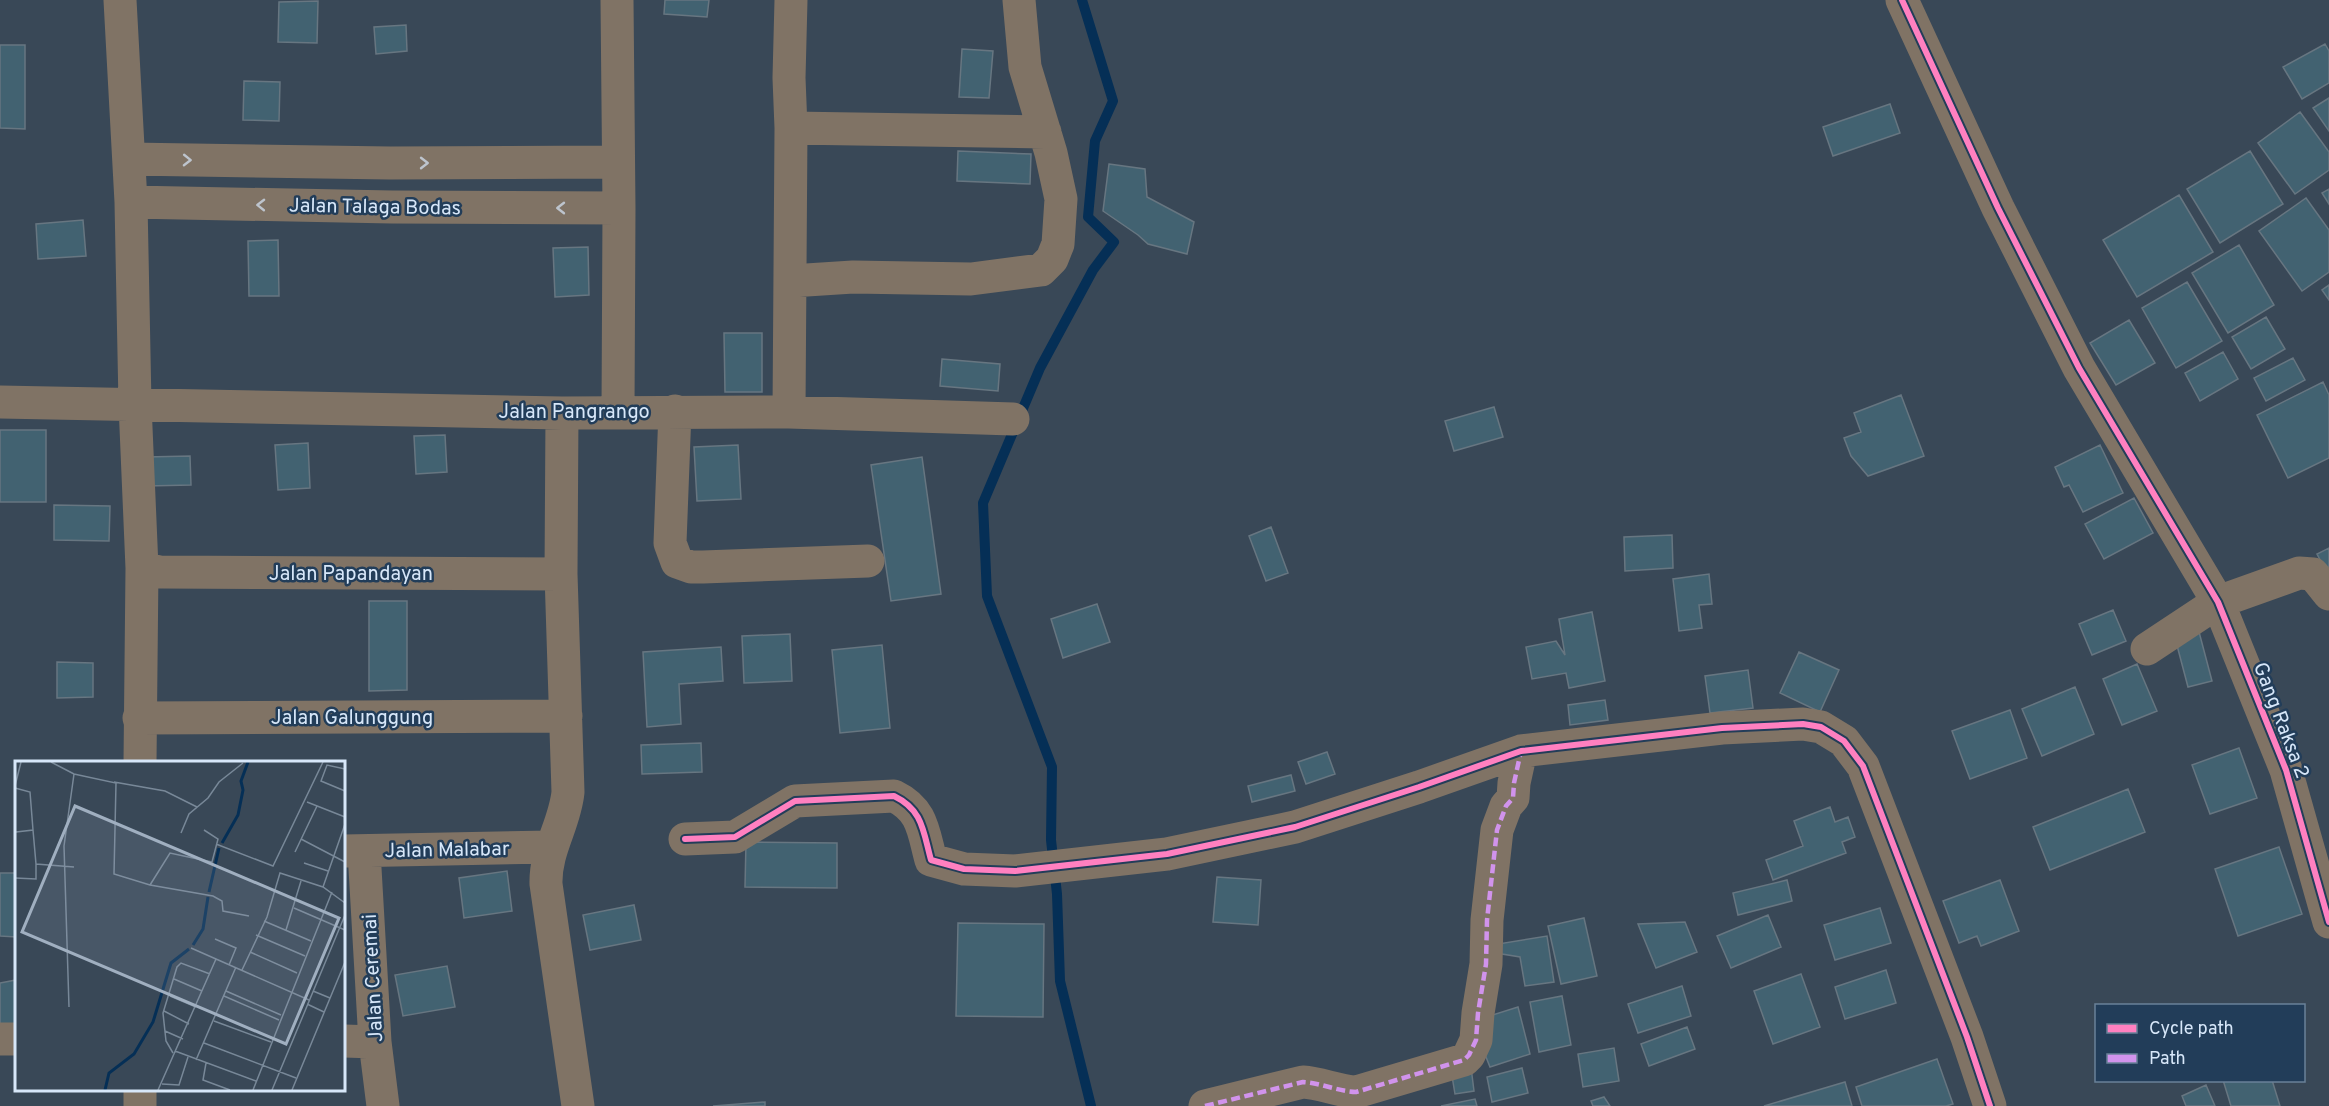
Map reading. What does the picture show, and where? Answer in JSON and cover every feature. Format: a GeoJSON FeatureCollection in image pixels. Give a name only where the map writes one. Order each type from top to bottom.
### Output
{"type":"FeatureCollection","features":[{"type":"Feature","properties":{"kind":"street"},"geometry":{"type":"LineString","coordinates":[[120,0],[131,202],[135,404],[142,568],[140,761]]}},
{"type":"Feature","properties":{"kind":"street"},"geometry":{"type":"LineString","coordinates":[[617,0],[618,412]]}},
{"type":"Feature","properties":{"kind":"street"},"geometry":{"type":"LineString","coordinates":[[789,412],[791,128],[789,78],[792,0]]}},
{"type":"Feature","properties":{"kind":"street"},"geometry":{"type":"LineString","coordinates":[[791,281],[853,277],[971,279],[1041,270],[1052,259],[1058,244],[1060,199],[1045,132],[1025,67],[1019,0]]}},
{"type":"Feature","properties":{"kind":"street","name":"Gang Raksa 2"},"geometry":{"type":"LineString","coordinates":[[1902,0],[1998,208],[2079,368],[2218,602],[2286,770],[2329,922]]}},
{"type":"Feature","properties":{"kind":"street"},"geometry":{"type":"LineString","coordinates":[[791,128],[1045,132]]}},
{"type":"Feature","properties":{"kind":"street"},"geometry":{"type":"LineString","coordinates":[[129,159],[390,163],[618,162]]}},
{"type":"Feature","properties":{"kind":"street"},"geometry":{"type":"LineString","coordinates":[[390,163],[392,207]]}},
{"type":"Feature","properties":{"kind":"street","name":"Jalan Talaga Bodas"},"geometry":{"type":"LineString","coordinates":[[131,202],[619,208]]}},
{"type":"Feature","properties":{"kind":"street","name":"Jalan Pangrango"},"geometry":{"type":"LineString","coordinates":[[0,402],[562,413],[789,412],[1013,419]]}},
{"type":"Feature","properties":{"kind":"street"},"geometry":{"type":"LineString","coordinates":[[675,411],[670,543],[677,562],[691,567],[703,567],[868,561]]}},
{"type":"Feature","properties":{"kind":"street"},"geometry":{"type":"LineString","coordinates":[[562,413],[561,574],[568,792],[562,824],[550,847],[546,872],[546,897],[578,1106]]}},
{"type":"Feature","properties":{"kind":"street","name":"Jalan Papandayan"},"geometry":{"type":"LineString","coordinates":[[142,568],[160,572],[561,574]]}},
{"type":"Feature","properties":{"kind":"street"},"geometry":{"type":"LineString","coordinates":[[2146,649],[2218,602],[2304,572],[2313,574],[2329,594]]}},
{"type":"Feature","properties":{"kind":"street","name":"Jalan Galunggung"},"geometry":{"type":"LineString","coordinates":[[139,718],[566,716]]}},
{"type":"Feature","properties":{"kind":"street"},"geometry":{"type":"LineString","coordinates":[[685,839],[735,837],[795,801],[894,796],[908,803],[920,820],[931,860],[964,869],[1016,871],[1167,855],[1295,827],[1521,751],[1722,728],[1803,723],[1821,727],[1844,741],[1863,766],[1967,1037],[1990,1106]]}},
{"type":"Feature","properties":{"kind":"street"},"geometry":{"type":"LineString","coordinates":[[1205,1106],[1303,1083],[1317,1083],[1342,1092],[1356,1092],[1464,1060],[1469,1055],[1476,1040],[1486,963],[1487,920],[1497,830],[1506,807],[1513,798],[1521,751]]}},
{"type":"Feature","properties":{"kind":"street","name":"Jalan Malabar"},"geometry":{"type":"LineString","coordinates":[[354,851],[550,847]]}},
{"type":"Feature","properties":{"kind":"street","name":"Jalan Ceremai"},"geometry":{"type":"LineString","coordinates":[[354,851],[359,1041],[382,1106]]}},
{"type":"Feature","properties":{"kind":"building"},"geometry":{"type":"Polygon","coordinates":[[[665,0],[709,0],[707,17],[664,14],[665,0]]]}},
{"type":"Feature","properties":{"kind":"building"},"geometry":{"type":"Polygon","coordinates":[[[318,1],[317,43],[278,42],[279,2],[318,1]]]}},
{"type":"Feature","properties":{"kind":"building"},"geometry":{"type":"Polygon","coordinates":[[[406,25],[407,51],[376,54],[374,27],[406,25]]]}},
{"type":"Feature","properties":{"kind":"building"},"geometry":{"type":"Polygon","coordinates":[[[2325,44],[2329,51],[2329,83],[2302,99],[2283,67],[2325,44]]]}},
{"type":"Feature","properties":{"kind":"building"},"geometry":{"type":"Polygon","coordinates":[[[0,45],[25,45],[25,129],[0,128],[0,45]]]}},
{"type":"Feature","properties":{"kind":"building"},"geometry":{"type":"Polygon","coordinates":[[[962,49],[993,51],[989,98],[959,97],[962,49]]]}},
{"type":"Feature","properties":{"kind":"building"},"geometry":{"type":"Polygon","coordinates":[[[244,81],[280,82],[279,121],[243,120],[244,81]]]}},
{"type":"Feature","properties":{"kind":"building"},"geometry":{"type":"Polygon","coordinates":[[[2329,98],[2329,131],[2313,108],[2329,98]]]}},
{"type":"Feature","properties":{"kind":"building"},"geometry":{"type":"Polygon","coordinates":[[[1890,104],[1900,133],[1833,156],[1823,127],[1890,104]]]}},
{"type":"Feature","properties":{"kind":"building"},"geometry":{"type":"Polygon","coordinates":[[[2300,112],[2329,152],[2329,170],[2295,194],[2258,143],[2300,112]]]}},
{"type":"Feature","properties":{"kind":"building"},"geometry":{"type":"Polygon","coordinates":[[[958,151],[1031,154],[1030,184],[957,181],[958,151]]]}},
{"type":"Feature","properties":{"kind":"building"},"geometry":{"type":"Polygon","coordinates":[[[2250,151],[2283,204],[2220,243],[2187,189],[2250,151]]]}},
{"type":"Feature","properties":{"kind":"building"},"geometry":{"type":"Polygon","coordinates":[[[1109,164],[1145,169],[1147,197],[1194,222],[1187,254],[1148,244],[1103,211],[1109,164]]]}},
{"type":"Feature","properties":{"kind":"building"},"geometry":{"type":"Polygon","coordinates":[[[2329,189],[2329,204],[2322,193],[2329,189]]]}},
{"type":"Feature","properties":{"kind":"building"},"geometry":{"type":"Polygon","coordinates":[[[2179,195],[2213,252],[2137,297],[2103,240],[2179,195]]]}},
{"type":"Feature","properties":{"kind":"building"},"geometry":{"type":"Polygon","coordinates":[[[2306,198],[2329,230],[2329,272],[2302,291],[2259,231],[2306,198]]]}},
{"type":"Feature","properties":{"kind":"building"},"geometry":{"type":"Polygon","coordinates":[[[83,220],[86,256],[38,259],[36,224],[83,220]]]}},
{"type":"Feature","properties":{"kind":"building"},"geometry":{"type":"Polygon","coordinates":[[[278,240],[279,296],[249,296],[248,241],[278,240]]]}},
{"type":"Feature","properties":{"kind":"building"},"geometry":{"type":"Polygon","coordinates":[[[2239,245],[2274,305],[2228,333],[2192,273],[2239,245]]]}},
{"type":"Feature","properties":{"kind":"building"},"geometry":{"type":"Polygon","coordinates":[[[588,247],[589,295],[555,297],[553,248],[588,247]]]}},
{"type":"Feature","properties":{"kind":"building"},"geometry":{"type":"Polygon","coordinates":[[[2187,282],[2222,341],[2176,368],[2142,308],[2187,282]]]}},
{"type":"Feature","properties":{"kind":"building"},"geometry":{"type":"Polygon","coordinates":[[[2329,285],[2329,300],[2322,290],[2329,285]]]}},
{"type":"Feature","properties":{"kind":"building"},"geometry":{"type":"Polygon","coordinates":[[[2266,317],[2285,349],[2251,369],[2232,337],[2266,317]]]}},
{"type":"Feature","properties":{"kind":"building"},"geometry":{"type":"Polygon","coordinates":[[[2129,320],[2155,363],[2116,385],[2090,343],[2129,320]]]}},
{"type":"Feature","properties":{"kind":"building"},"geometry":{"type":"Polygon","coordinates":[[[724,333],[762,333],[762,392],[725,392],[724,333]]]}},
{"type":"Feature","properties":{"kind":"building"},"geometry":{"type":"Polygon","coordinates":[[[2223,352],[2238,379],[2200,401],[2185,373],[2223,352]]]}},
{"type":"Feature","properties":{"kind":"building"},"geometry":{"type":"Polygon","coordinates":[[[2293,358],[2305,380],[2266,401],[2254,378],[2293,358]]]}},
{"type":"Feature","properties":{"kind":"building"},"geometry":{"type":"Polygon","coordinates":[[[942,359],[1000,364],[998,391],[940,386],[942,359]]]}},
{"type":"Feature","properties":{"kind":"building"},"geometry":{"type":"Polygon","coordinates":[[[2323,382],[2329,395],[2329,458],[2288,478],[2257,415],[2323,382]]]}},
{"type":"Feature","properties":{"kind":"building"},"geometry":{"type":"Polygon","coordinates":[[[1901,395],[1924,456],[1868,476],[1851,456],[1844,438],[1861,432],[1854,413],[1901,395]]]}},
{"type":"Feature","properties":{"kind":"building"},"geometry":{"type":"Polygon","coordinates":[[[1494,407],[1503,437],[1454,451],[1445,421],[1494,407]]]}},
{"type":"Feature","properties":{"kind":"building"},"geometry":{"type":"Polygon","coordinates":[[[0,430],[46,430],[46,502],[0,502],[0,430]]]}},
{"type":"Feature","properties":{"kind":"building"},"geometry":{"type":"Polygon","coordinates":[[[445,435],[447,472],[416,474],[414,436],[445,435]]]}},
{"type":"Feature","properties":{"kind":"building"},"geometry":{"type":"Polygon","coordinates":[[[308,443],[310,488],[278,490],[275,445],[308,443]]]}},
{"type":"Feature","properties":{"kind":"building"},"geometry":{"type":"Polygon","coordinates":[[[738,445],[741,499],[697,501],[694,447],[738,445]]]}},
{"type":"Feature","properties":{"kind":"building"},"geometry":{"type":"Polygon","coordinates":[[[2100,445],[2123,493],[2083,512],[2069,485],[2064,487],[2055,467],[2100,445]]]}},
{"type":"Feature","properties":{"kind":"building"},"geometry":{"type":"Polygon","coordinates":[[[190,456],[191,485],[146,486],[146,457],[190,456]]]}},
{"type":"Feature","properties":{"kind":"building"},"geometry":{"type":"Polygon","coordinates":[[[922,457],[941,594],[891,601],[871,465],[922,457]]]}},
{"type":"Feature","properties":{"kind":"building"},"geometry":{"type":"Polygon","coordinates":[[[2134,498],[2153,533],[2104,559],[2085,524],[2134,498]]]}},
{"type":"Feature","properties":{"kind":"building"},"geometry":{"type":"Polygon","coordinates":[[[54,505],[110,506],[109,541],[54,540],[54,505]]]}},
{"type":"Feature","properties":{"kind":"building"},"geometry":{"type":"Polygon","coordinates":[[[1271,527],[1288,573],[1266,581],[1249,536],[1271,527]]]}},
{"type":"Feature","properties":{"kind":"building"},"geometry":{"type":"Polygon","coordinates":[[[1672,535],[1673,568],[1625,571],[1624,537],[1672,535]]]}},
{"type":"Feature","properties":{"kind":"building"},"geometry":{"type":"Polygon","coordinates":[[[2329,548],[2329,567],[2325,569],[2317,554],[2329,548]]]}},
{"type":"Feature","properties":{"kind":"building"},"geometry":{"type":"Polygon","coordinates":[[[1709,574],[1712,604],[1699,605],[1702,628],[1679,631],[1673,579],[1709,574]]]}},
{"type":"Feature","properties":{"kind":"building"},"geometry":{"type":"Polygon","coordinates":[[[369,601],[407,601],[407,690],[369,691],[369,601]]]}},
{"type":"Feature","properties":{"kind":"building"},"geometry":{"type":"Polygon","coordinates":[[[1097,604],[1110,642],[1063,658],[1051,619],[1097,604]]]}},
{"type":"Feature","properties":{"kind":"building"},"geometry":{"type":"Polygon","coordinates":[[[2113,610],[2126,641],[2092,655],[2079,624],[2113,610]]]}},
{"type":"Feature","properties":{"kind":"building"},"geometry":{"type":"Polygon","coordinates":[[[1592,612],[1605,681],[1569,688],[1566,673],[1532,679],[1526,647],[1556,641],[1565,655],[1559,619],[1592,612]]]}},
{"type":"Feature","properties":{"kind":"building"},"geometry":{"type":"Polygon","coordinates":[[[2198,628],[2212,681],[2188,687],[2174,634],[2198,628]]]}},
{"type":"Feature","properties":{"kind":"building"},"geometry":{"type":"Polygon","coordinates":[[[790,634],[792,681],[744,683],[742,636],[790,634]]]}},
{"type":"Feature","properties":{"kind":"building"},"geometry":{"type":"Polygon","coordinates":[[[882,645],[890,728],[840,733],[832,650],[882,645]]]}},
{"type":"Feature","properties":{"kind":"building"},"geometry":{"type":"Polygon","coordinates":[[[721,647],[723,681],[679,684],[681,724],[647,727],[643,652],[721,647]]]}},
{"type":"Feature","properties":{"kind":"building"},"geometry":{"type":"Polygon","coordinates":[[[1799,652],[1839,670],[1820,712],[1780,693],[1799,652]]]}},
{"type":"Feature","properties":{"kind":"building"},"geometry":{"type":"Polygon","coordinates":[[[57,662],[93,663],[93,697],[57,698],[57,662]]]}},
{"type":"Feature","properties":{"kind":"building"},"geometry":{"type":"Polygon","coordinates":[[[2137,664],[2157,711],[2122,725],[2103,679],[2137,664]]]}},
{"type":"Feature","properties":{"kind":"building"},"geometry":{"type":"Polygon","coordinates":[[[1748,670],[1753,708],[1710,713],[1705,676],[1748,670]]]}},
{"type":"Feature","properties":{"kind":"building"},"geometry":{"type":"Polygon","coordinates":[[[2075,687],[2094,734],[2042,756],[2022,709],[2075,687]]]}},
{"type":"Feature","properties":{"kind":"building"},"geometry":{"type":"Polygon","coordinates":[[[1605,700],[1608,720],[1570,725],[1568,705],[1605,700]]]}},
{"type":"Feature","properties":{"kind":"building"},"geometry":{"type":"Polygon","coordinates":[[[2010,710],[2027,758],[1970,779],[1952,731],[2010,710]]]}},
{"type":"Feature","properties":{"kind":"building"},"geometry":{"type":"Polygon","coordinates":[[[701,743],[702,772],[642,774],[641,745],[701,743]]]}},
{"type":"Feature","properties":{"kind":"building"},"geometry":{"type":"Polygon","coordinates":[[[2239,748],[2257,798],[2210,814],[2192,765],[2239,748]]]}},
{"type":"Feature","properties":{"kind":"building"},"geometry":{"type":"Polygon","coordinates":[[[1327,752],[1335,774],[1306,784],[1298,762],[1327,752]]]}},
{"type":"Feature","properties":{"kind":"building"},"geometry":{"type":"Polygon","coordinates":[[[1291,775],[1295,791],[1252,802],[1248,786],[1291,775]]]}},
{"type":"Feature","properties":{"kind":"building"},"geometry":{"type":"Polygon","coordinates":[[[2128,789],[2145,832],[2050,870],[2033,827],[2128,789]]]}},
{"type":"Feature","properties":{"kind":"building"},"geometry":{"type":"Polygon","coordinates":[[[1830,807],[1835,822],[1848,817],[1855,837],[1842,842],[1846,853],[1773,880],[1766,860],[1803,846],[1794,821],[1830,807]]]}},
{"type":"Feature","properties":{"kind":"building"},"geometry":{"type":"Polygon","coordinates":[[[746,842],[837,843],[837,888],[745,887],[746,842]]]}},
{"type":"Feature","properties":{"kind":"building"},"geometry":{"type":"Polygon","coordinates":[[[2279,847],[2302,914],[2238,936],[2215,869],[2279,847]]]}},
{"type":"Feature","properties":{"kind":"building"},"geometry":{"type":"Polygon","coordinates":[[[507,871],[512,911],[464,918],[459,878],[507,871]]]}},
{"type":"Feature","properties":{"kind":"building"},"geometry":{"type":"Polygon","coordinates":[[[0,873],[15,873],[15,937],[0,936],[0,873]]]}},
{"type":"Feature","properties":{"kind":"building"},"geometry":{"type":"Polygon","coordinates":[[[1217,877],[1261,880],[1258,925],[1213,922],[1217,877]]]}},
{"type":"Feature","properties":{"kind":"building"},"geometry":{"type":"Polygon","coordinates":[[[1787,880],[1792,901],[1738,915],[1733,893],[1787,880]]]}},
{"type":"Feature","properties":{"kind":"building"},"geometry":{"type":"Polygon","coordinates":[[[2000,880],[2019,931],[1981,946],[1977,936],[1959,943],[1943,901],[2000,880]]]}},
{"type":"Feature","properties":{"kind":"building"},"geometry":{"type":"Polygon","coordinates":[[[634,905],[641,940],[590,950],[583,915],[634,905]]]}},
{"type":"Feature","properties":{"kind":"building"},"geometry":{"type":"Polygon","coordinates":[[[1880,908],[1891,943],[1835,960],[1824,925],[1880,908]]]}},
{"type":"Feature","properties":{"kind":"building"},"geometry":{"type":"Polygon","coordinates":[[[1768,915],[1781,947],[1731,968],[1717,936],[1768,915]]]}},
{"type":"Feature","properties":{"kind":"building"},"geometry":{"type":"Polygon","coordinates":[[[1584,918],[1597,976],[1561,984],[1548,926],[1584,918]]]}},
{"type":"Feature","properties":{"kind":"building"},"geometry":{"type":"Polygon","coordinates":[[[1685,922],[1697,952],[1656,968],[1638,924],[1685,922]]]}},
{"type":"Feature","properties":{"kind":"building"},"geometry":{"type":"Polygon","coordinates":[[[958,923],[1044,924],[1043,1017],[956,1016],[958,923]]]}},
{"type":"Feature","properties":{"kind":"building"},"geometry":{"type":"Polygon","coordinates":[[[1547,936],[1554,982],[1525,986],[1520,957],[1502,954],[1498,944],[1547,936]]]}},
{"type":"Feature","properties":{"kind":"building"},"geometry":{"type":"Polygon","coordinates":[[[447,966],[455,1007],[403,1016],[395,975],[447,966]]]}},
{"type":"Feature","properties":{"kind":"building"},"geometry":{"type":"Polygon","coordinates":[[[1886,970],[1896,1003],[1845,1019],[1835,987],[1886,970]]]}},
{"type":"Feature","properties":{"kind":"building"},"geometry":{"type":"Polygon","coordinates":[[[1801,974],[1820,1027],[1773,1044],[1754,991],[1801,974]]]}},
{"type":"Feature","properties":{"kind":"building"},"geometry":{"type":"Polygon","coordinates":[[[15,980],[15,1026],[0,1028],[0,983],[15,980]]]}},
{"type":"Feature","properties":{"kind":"building"},"geometry":{"type":"Polygon","coordinates":[[[1682,986],[1691,1016],[1638,1033],[1628,1004],[1682,986]]]}},
{"type":"Feature","properties":{"kind":"building"},"geometry":{"type":"Polygon","coordinates":[[[1562,996],[1571,1045],[1539,1052],[1530,1002],[1562,996]]]}},
{"type":"Feature","properties":{"kind":"building"},"geometry":{"type":"Polygon","coordinates":[[[1518,1007],[1530,1054],[1490,1067],[1480,1042],[1483,1018],[1518,1007]]]}},
{"type":"Feature","properties":{"kind":"building"},"geometry":{"type":"Polygon","coordinates":[[[1687,1027],[1695,1049],[1649,1066],[1641,1044],[1687,1027]]]}},
{"type":"Feature","properties":{"kind":"building"},"geometry":{"type":"Polygon","coordinates":[[[1614,1048],[1619,1081],[1583,1087],[1578,1054],[1614,1048]]]}},
{"type":"Feature","properties":{"kind":"building"},"geometry":{"type":"Polygon","coordinates":[[[1937,1059],[1953,1104],[1946,1106],[1862,1106],[1856,1087],[1937,1059]]]}},
{"type":"Feature","properties":{"kind":"building"},"geometry":{"type":"Polygon","coordinates":[[[1471,1067],[1474,1091],[1455,1094],[1451,1070],[1471,1067]]]}},
{"type":"Feature","properties":{"kind":"building"},"geometry":{"type":"Polygon","coordinates":[[[1522,1068],[1528,1093],[1492,1102],[1487,1077],[1522,1068]]]}},
{"type":"Feature","properties":{"kind":"building"},"geometry":{"type":"Polygon","coordinates":[[[1845,1082],[1852,1106],[1764,1106],[1845,1082]]]}},
{"type":"Feature","properties":{"kind":"building"},"geometry":{"type":"Polygon","coordinates":[[[2224,1082],[2273,1082],[2280,1106],[2231,1106],[2224,1082]]]}},
{"type":"Feature","properties":{"kind":"building"},"geometry":{"type":"Polygon","coordinates":[[[2206,1085],[2215,1106],[2186,1106],[2182,1096],[2206,1085]]]}},
{"type":"Feature","properties":{"kind":"building"},"geometry":{"type":"Polygon","coordinates":[[[1604,1097],[1610,1106],[1593,1106],[1591,1101],[1604,1097]]]}},
{"type":"Feature","properties":{"kind":"building"},"geometry":{"type":"Polygon","coordinates":[[[1475,1099],[1477,1106],[1441,1106],[1475,1099]]]}},
{"type":"Feature","properties":{"kind":"building"},"geometry":{"type":"Polygon","coordinates":[[[765,1102],[765,1106],[713,1106],[765,1102]]]}},
{"type":"Feature","properties":{"kind":"waterway"},"geometry":{"type":"LineString","coordinates":[[1082,0],[1113,101],[1095,141],[1088,217],[1114,242],[1093,270],[1040,368],[983,503],[987,596],[1052,767],[1051,840],[1057,894],[1060,981],[1091,1106]]}},
{"type":"Feature","properties":{"kind":"marked path"},"geometry":{"type":"LineString","coordinates":[[1205,1106],[1303,1082],[1356,1092],[1464,1060],[1469,1055],[1476,1040],[1486,964],[1487,920],[1497,830],[1506,806],[1513,798],[1521,751],[1518,752]]}},
{"type":"Feature","properties":{"kind":"cycle path"},"geometry":{"type":"LineString","coordinates":[[1902,0],[1998,208],[2079,368],[2218,602],[2286,770],[2329,922]]}},
{"type":"Feature","properties":{"kind":"cycle path"},"geometry":{"type":"LineString","coordinates":[[685,839],[735,837],[795,801],[894,796],[911,808],[916,815],[931,860],[964,869],[1015,871],[1167,854],[1295,827],[1521,751],[1722,728],[1803,724],[1821,727],[1844,741],[1863,766],[1967,1037],[1990,1106]]}}]}
